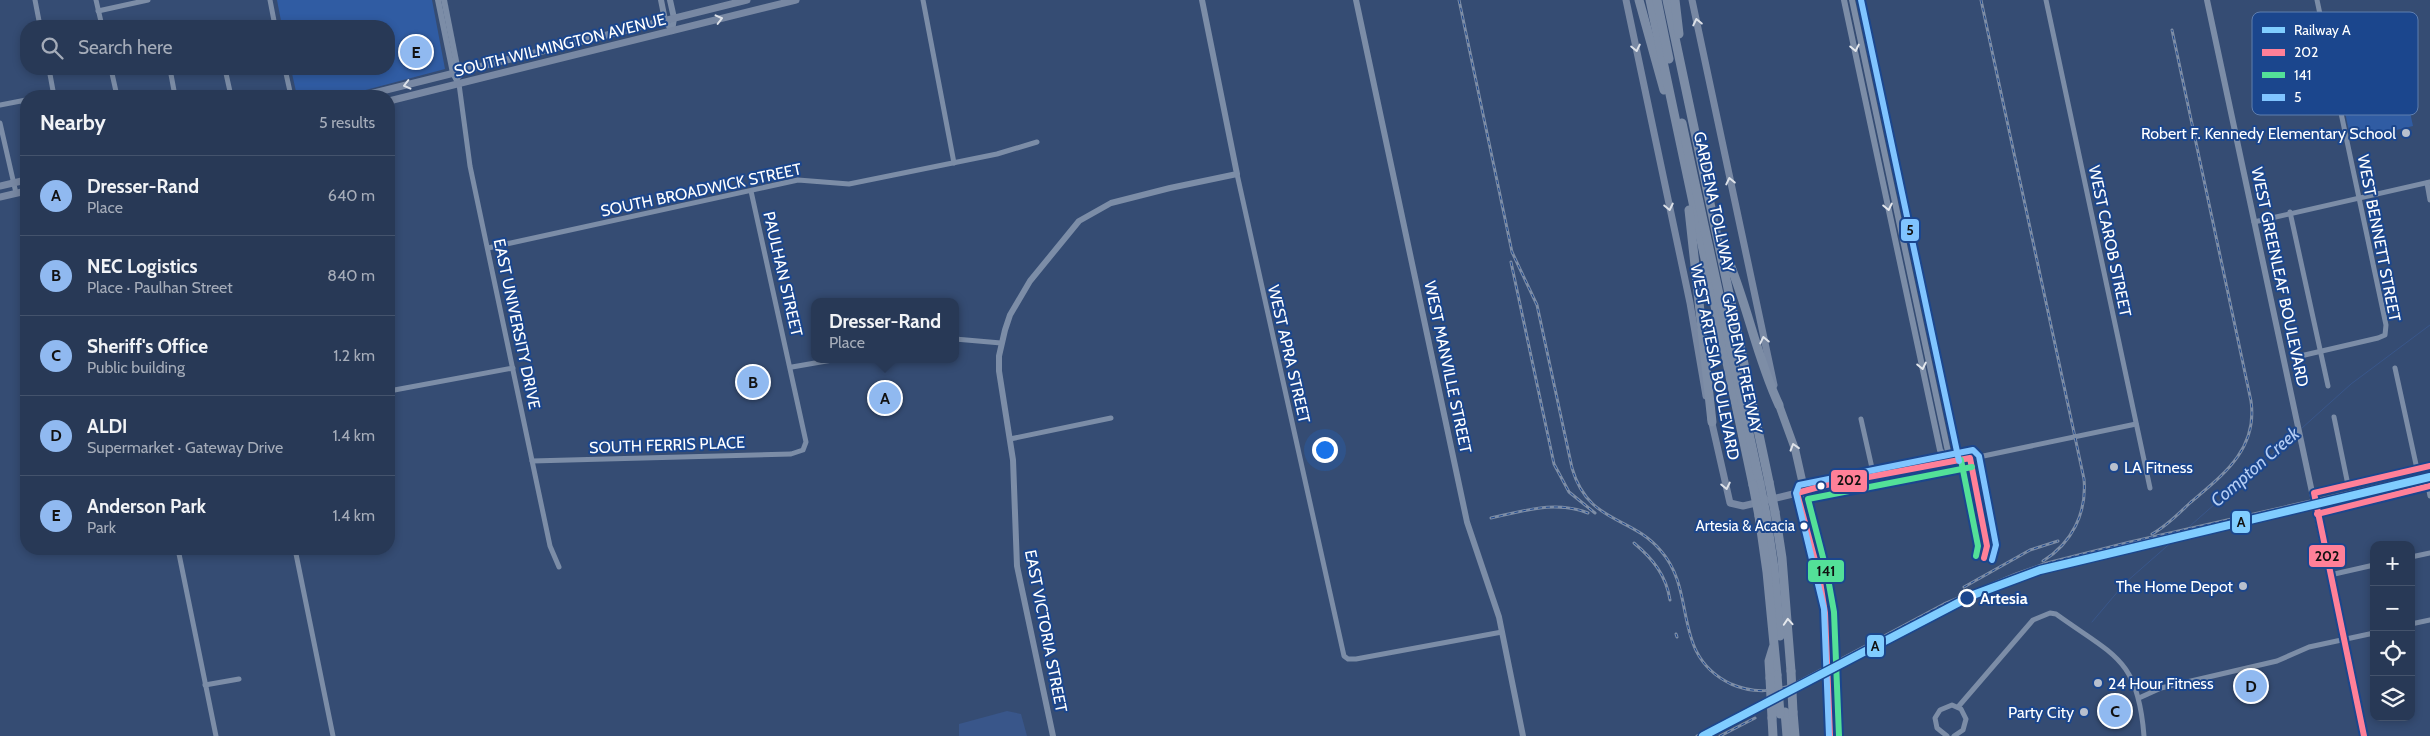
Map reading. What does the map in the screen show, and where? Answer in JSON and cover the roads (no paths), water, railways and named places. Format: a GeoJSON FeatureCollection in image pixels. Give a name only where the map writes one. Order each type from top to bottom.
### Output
{"type":"FeatureCollection","features":[{"type":"Feature","properties":{"kind":"highway"},"geometry":{"type":"LineString","coordinates":[[1638,0],[1657,68],[1676,123]]}},
{"type":"Feature","properties":{"kind":"highway","name":"GARDENA FREEWAY"},"geometry":{"type":"LineString","coordinates":[[1650,0],[1683,160],[1766,514],[1785,584],[1780,674],[1783,714],[1782,736]]}},
{"type":"Feature","properties":{"kind":"highway","name":"GARDENA TOLLWAY"},"geometry":{"type":"LineString","coordinates":[[1657,0],[1760,484]]}},
{"type":"Feature","properties":{"kind":"highway","name":"GARDENA TOLLWAY"},"geometry":{"type":"LineString","coordinates":[[1662,0],[1760,466],[1766,470]]}},
{"type":"Feature","properties":{"kind":"highway","name":"GARDENA FREEWAY"},"geometry":{"type":"LineString","coordinates":[[1667,0],[1690,119],[1718,237],[1766,470],[1760,484],[1766,514],[1775,638],[1769,661],[1780,674]]}},
{"type":"Feature","properties":{"kind":"highway"},"geometry":{"type":"LineString","coordinates":[[1674,0],[1690,119]]}},
{"type":"Feature","properties":{"kind":"highway"},"geometry":{"type":"LineString","coordinates":[[1683,160],[1712,422]]}},
{"type":"Feature","properties":{"kind":"highway"},"geometry":{"type":"LineString","coordinates":[[1718,237],[1735,275],[1768,382],[1779,405]]}},
{"type":"Feature","properties":{"kind":"highway"},"geometry":{"type":"LineString","coordinates":[[1780,674],[1783,714],[1787,736]]}},
{"type":"Feature","properties":{"kind":"highway"},"geometry":{"type":"LineString","coordinates":[[1773,736],[1783,714]]}},
{"type":"Feature","properties":{"kind":"highway","name":"GARDENA FREEWAY"},"geometry":{"type":"LineString","coordinates":[[1783,714],[1795,736]]}},
{"type":"Feature","properties":{"kind":"main road","name":"SOUTH WILMINGTON AVENUE"},"geometry":{"type":"LineString","coordinates":[[386,90],[747,0]]}},
{"type":"Feature","properties":{"kind":"main road","name":"SOUTH WILMINGTON AVENUE"},"geometry":{"type":"LineString","coordinates":[[395,100],[796,0]]}},
{"type":"Feature","properties":{"kind":"main road","name":"WEST ARTESIA BOULEVARD"},"geometry":{"type":"LineString","coordinates":[[1626,0],[1690,303],[1701,375],[1730,502],[1743,506],[1801,492]]}},
{"type":"Feature","properties":{"kind":"main road"},"geometry":{"type":"LineString","coordinates":[[1692,0],[1779,405],[1795,449],[1801,492],[1831,598],[1833,730],[1838,736]]}},
{"type":"Feature","properties":{"kind":"main road"},"geometry":{"type":"LineString","coordinates":[[0,186],[20,181]]}},
{"type":"Feature","properties":{"kind":"main road"},"geometry":{"type":"LineString","coordinates":[[0,197],[20,192]]}},
{"type":"Feature","properties":{"kind":"street"},"geometry":{"type":"LineString","coordinates":[[35,0],[39,20]]}},
{"type":"Feature","properties":{"kind":"street"},"geometry":{"type":"LineString","coordinates":[[96,0],[100,20]]}},
{"type":"Feature","properties":{"kind":"street"},"geometry":{"type":"LineString","coordinates":[[98,11],[148,0]]}},
{"type":"Feature","properties":{"kind":"street"},"geometry":{"type":"LineString","coordinates":[[270,0],[274,20]]}},
{"type":"Feature","properties":{"kind":"street","name":"EAST UNIVERSITY DRIVE"},"geometry":{"type":"LineString","coordinates":[[438,0],[459,84],[469,162],[550,546],[559,567]]}},
{"type":"Feature","properties":{"kind":"street","name":"EAST UNIVERSITY DRIVE"},"geometry":{"type":"LineString","coordinates":[[444,0],[456,72]]}},
{"type":"Feature","properties":{"kind":"street"},"geometry":{"type":"LineString","coordinates":[[661,0],[665,20],[672,31]]}},
{"type":"Feature","properties":{"kind":"street"},"geometry":{"type":"LineString","coordinates":[[670,0],[674,18],[672,31]]}},
{"type":"Feature","properties":{"kind":"street"},"geometry":{"type":"LineString","coordinates":[[923,0],[954,163]]}},
{"type":"Feature","properties":{"kind":"street"},"geometry":{"type":"LineString","coordinates":[[1202,0],[1237,174]]}},
{"type":"Feature","properties":{"kind":"street","name":"WEST MANVILLE STREET"},"geometry":{"type":"LineString","coordinates":[[1356,0],[1471,540],[1493,595],[1524,736]]}},
{"type":"Feature","properties":{"kind":"street"},"geometry":{"type":"LineString","coordinates":[[1844,0],[1940,450],[1950,463]]}},
{"type":"Feature","properties":{"kind":"street"},"geometry":{"type":"LineString","coordinates":[[1852,0],[1950,463]]}},
{"type":"Feature","properties":{"kind":"street","name":"WEST CAROB STREET"},"geometry":{"type":"LineString","coordinates":[[2046,0],[2150,488]]}},
{"type":"Feature","properties":{"kind":"street","name":"WEST GREENLEAF BOULEVARD"},"geometry":{"type":"LineString","coordinates":[[2207,0],[2314,493],[2364,736]]}},
{"type":"Feature","properties":{"kind":"street"},"geometry":{"type":"LineString","coordinates":[[50,75],[53,90]]}},
{"type":"Feature","properties":{"kind":"street"},"geometry":{"type":"LineString","coordinates":[[112,75],[115,90]]}},
{"type":"Feature","properties":{"kind":"street"},"geometry":{"type":"LineString","coordinates":[[171,75],[174,90]]}},
{"type":"Feature","properties":{"kind":"street"},"geometry":{"type":"LineString","coordinates":[[227,75],[230,90]]}},
{"type":"Feature","properties":{"kind":"street"},"geometry":{"type":"LineString","coordinates":[[286,75],[289,90]]}},
{"type":"Feature","properties":{"kind":"street"},"geometry":{"type":"LineString","coordinates":[[1864,91],[1872,90]]}},
{"type":"Feature","properties":{"kind":"street"},"geometry":{"type":"LineString","coordinates":[[0,105],[20,101]]}},
{"type":"Feature","properties":{"kind":"street","name":"WEST BENNETT STREET"},"geometry":{"type":"LineString","coordinates":[[2320,352],[2385,335],[2386,325],[2341,115]]}},
{"type":"Feature","properties":{"kind":"street"},"geometry":{"type":"LineString","coordinates":[[0,123],[3,152],[16,193]]}},
{"type":"Feature","properties":{"kind":"street","name":"SOUTH BROADWICK STREET"},"geometry":{"type":"LineString","coordinates":[[488,248],[798,180],[849,184],[997,154],[1037,142]]}},
{"type":"Feature","properties":{"kind":"street","name":"EAST VICTORIA STREET"},"geometry":{"type":"LineString","coordinates":[[1053,736],[1022,592],[1015,532],[1010,439],[999,371],[1001,343],[1010,315],[1030,281],[1060,241],[1079,221],[1111,204],[1170,188],[1237,174]]}},
{"type":"Feature","properties":{"kind":"street","name":"WEST APRA STREET"},"geometry":{"type":"LineString","coordinates":[[1237,174],[1344,656],[1348,659],[1356,660],[1502,632]]}},
{"type":"Feature","properties":{"kind":"street"},"geometry":{"type":"LineString","coordinates":[[2254,222],[2290,212],[2428,183],[2430,200]]}},
{"type":"Feature","properties":{"kind":"street"},"geometry":{"type":"LineString","coordinates":[[1884,188],[1892,186]]}},
{"type":"Feature","properties":{"kind":"street","name":"PAULHAN STREET"},"geometry":{"type":"LineString","coordinates":[[752,191],[792,368],[806,442],[803,450]]}},
{"type":"Feature","properties":{"kind":"street"},"geometry":{"type":"LineString","coordinates":[[2290,212],[2328,386]]}},
{"type":"Feature","properties":{"kind":"street"},"geometry":{"type":"LineString","coordinates":[[1914,324],[1921,322]]}},
{"type":"Feature","properties":{"kind":"street"},"geometry":{"type":"LineString","coordinates":[[959,339],[1001,343]]}},
{"type":"Feature","properties":{"kind":"street"},"geometry":{"type":"LineString","coordinates":[[2296,358],[2320,352]]}},
{"type":"Feature","properties":{"kind":"street"},"geometry":{"type":"LineString","coordinates":[[792,368],[818,363]]}},
{"type":"Feature","properties":{"kind":"street"},"geometry":{"type":"LineString","coordinates":[[395,390],[513,368]]}},
{"type":"Feature","properties":{"kind":"street"},"geometry":{"type":"LineString","coordinates":[[2395,368],[2417,469]]}},
{"type":"Feature","properties":{"kind":"street"},"geometry":{"type":"LineString","coordinates":[[1928,394],[1936,393]]}},
{"type":"Feature","properties":{"kind":"street"},"geometry":{"type":"LineString","coordinates":[[2334,417],[2348,485]]}},
{"type":"Feature","properties":{"kind":"street"},"geometry":{"type":"LineString","coordinates":[[1010,439],[1110,418]]}},
{"type":"Feature","properties":{"kind":"street"},"geometry":{"type":"LineString","coordinates":[[1861,418],[1874,477]]}},
{"type":"Feature","properties":{"kind":"street"},"geometry":{"type":"LineString","coordinates":[[1801,492],[2136,424]]}},
{"type":"Feature","properties":{"kind":"street","name":"SOUTH FERRIS PLACE"},"geometry":{"type":"LineString","coordinates":[[532,461],[791,454],[803,450]]}},
{"type":"Feature","properties":{"kind":"street"},"geometry":{"type":"LineString","coordinates":[[2314,493],[2430,466]]}},
{"type":"Feature","properties":{"kind":"street"},"geometry":{"type":"LineString","coordinates":[[2317,514],[2429,486],[2430,496]]}},
{"type":"Feature","properties":{"kind":"street"},"geometry":{"type":"LineString","coordinates":[[2415,556],[2430,553]]}},
{"type":"Feature","properties":{"kind":"street"},"geometry":{"type":"LineString","coordinates":[[179,555],[216,736]]}},
{"type":"Feature","properties":{"kind":"street"},"geometry":{"type":"LineString","coordinates":[[296,555],[333,736]]}},
{"type":"Feature","properties":{"kind":"street"},"geometry":{"type":"LineString","coordinates":[[2330,575],[2370,566]]}},
{"type":"Feature","properties":{"kind":"street"},"geometry":{"type":"LineString","coordinates":[[1958,707],[2033,620],[2050,613],[2056,614],[2118,659],[2129,672],[2142,707],[2144,736]]}},
{"type":"Feature","properties":{"kind":"street"},"geometry":{"type":"LineString","coordinates":[[2415,623],[2430,620]]}},
{"type":"Feature","properties":{"kind":"street"},"geometry":{"type":"LineString","coordinates":[[2139,698],[2160,688],[2278,662],[2303,649],[2370,634]]}},
{"type":"Feature","properties":{"kind":"street"},"geometry":{"type":"LineString","coordinates":[[206,685],[240,679]]}},
{"type":"Feature","properties":{"kind":"street"},"geometry":{"type":"LineString","coordinates":[[1947,736],[1937,728],[1936,715],[1946,706],[1958,707]]}},
{"type":"Feature","properties":{"kind":"street"},"geometry":{"type":"LineString","coordinates":[[1954,736],[1963,734],[1966,719],[1958,707]]}},
{"type":"Feature","properties":{"kind":"waterway","name":"Compton Creek"},"geometry":{"type":"LineString","coordinates":[[2302,428],[2351,384],[2430,325]]}},
{"type":"Feature","properties":{"kind":"waterway","name":"Compton Creek"},"geometry":{"type":"LineString","coordinates":[[2092,622],[2125,583],[2297,432]]}},
{"type":"Feature","properties":{"kind":"railway"},"geometry":{"type":"LineString","coordinates":[[1459,0],[1512,252],[1537,305],[1572,468],[1579,486],[1588,500],[1599,509],[1649,539],[1661,551],[1672,568],[1679,585],[1692,640],[1700,657],[1712,672],[1731,684],[1748,689],[1765,691],[1798,683]]}},
{"type":"Feature","properties":{"kind":"railway"},"geometry":{"type":"LineString","coordinates":[[1981,0],[2084,479],[2083,504],[2076,526],[2062,545],[2043,561]]}},
{"type":"Feature","properties":{"kind":"railway"},"geometry":{"type":"LineString","coordinates":[[2152,534],[2173,519],[2226,471],[2244,447],[2252,418],[2251,401],[2172,30]]}},
{"type":"Feature","properties":{"kind":"railway"},"geometry":{"type":"LineString","coordinates":[[1511,262],[1554,464],[1569,492],[1595,513]]}},
{"type":"Feature","properties":{"kind":"railway"},"geometry":{"type":"LineString","coordinates":[[1697,736],[1944,604],[2016,574],[2047,563],[2130,542],[2430,474]]}},
{"type":"Feature","properties":{"kind":"railway"},"geometry":{"type":"LineString","coordinates":[[1491,518],[1552,507],[1564,507],[1588,513]]}},
{"type":"Feature","properties":{"kind":"railway"},"geometry":{"type":"LineString","coordinates":[[1964,587],[2030,550],[2058,541]]}},
{"type":"Feature","properties":{"kind":"railway"},"geometry":{"type":"LineString","coordinates":[[1634,543],[1658,568],[1670,600]]}},
{"type":"Feature","properties":{"kind":"railway"},"geometry":{"type":"LineString","coordinates":[[1720,736],[1755,718]]}},
{"type":"Feature","properties":{"kind":"rail line","name":"A"},"geometry":{"type":"LineString","coordinates":[[1703,736],[1973,595],[2040,570],[2430,477]]}},
{"type":"Feature","properties":{"kind":"place","name":"Anderson Park"},"geometry":{"type":"Point","coordinates":[416,52]}},
{"type":"Feature","properties":{"kind":"place","name":"Robert F. Kennedy Elementary School"},"geometry":{"type":"Point","coordinates":[2406,133]}},
{"type":"Feature","properties":{"kind":"place","name":"NEC Logistics"},"geometry":{"type":"Point","coordinates":[753,382]}},
{"type":"Feature","properties":{"kind":"place","name":"Dresser-Rand"},"geometry":{"type":"Point","coordinates":[885,398]}},
{"type":"Feature","properties":{"kind":"place","name":"LA Fitness"},"geometry":{"type":"Point","coordinates":[2114,467]}},
{"type":"Feature","properties":{"kind":"place","name":"Artesia & Acacia"},"geometry":{"type":"Point","coordinates":[1804,526]}},
{"type":"Feature","properties":{"kind":"place","name":"The Home Depot"},"geometry":{"type":"Point","coordinates":[2243,586]}},
{"type":"Feature","properties":{"kind":"place","name":"Artesia"},"geometry":{"type":"Point","coordinates":[1967,598]}},
{"type":"Feature","properties":{"kind":"place","name":"24 Hour Fitness"},"geometry":{"type":"Point","coordinates":[2098,683]}},
{"type":"Feature","properties":{"kind":"place","name":"ALDI"},"geometry":{"type":"Point","coordinates":[2251,686]}},
{"type":"Feature","properties":{"kind":"place","name":"Sheriff's Office"},"geometry":{"type":"Point","coordinates":[2115,711]}},
{"type":"Feature","properties":{"kind":"place","name":"Party City"},"geometry":{"type":"Point","coordinates":[2084,712]}}]}
